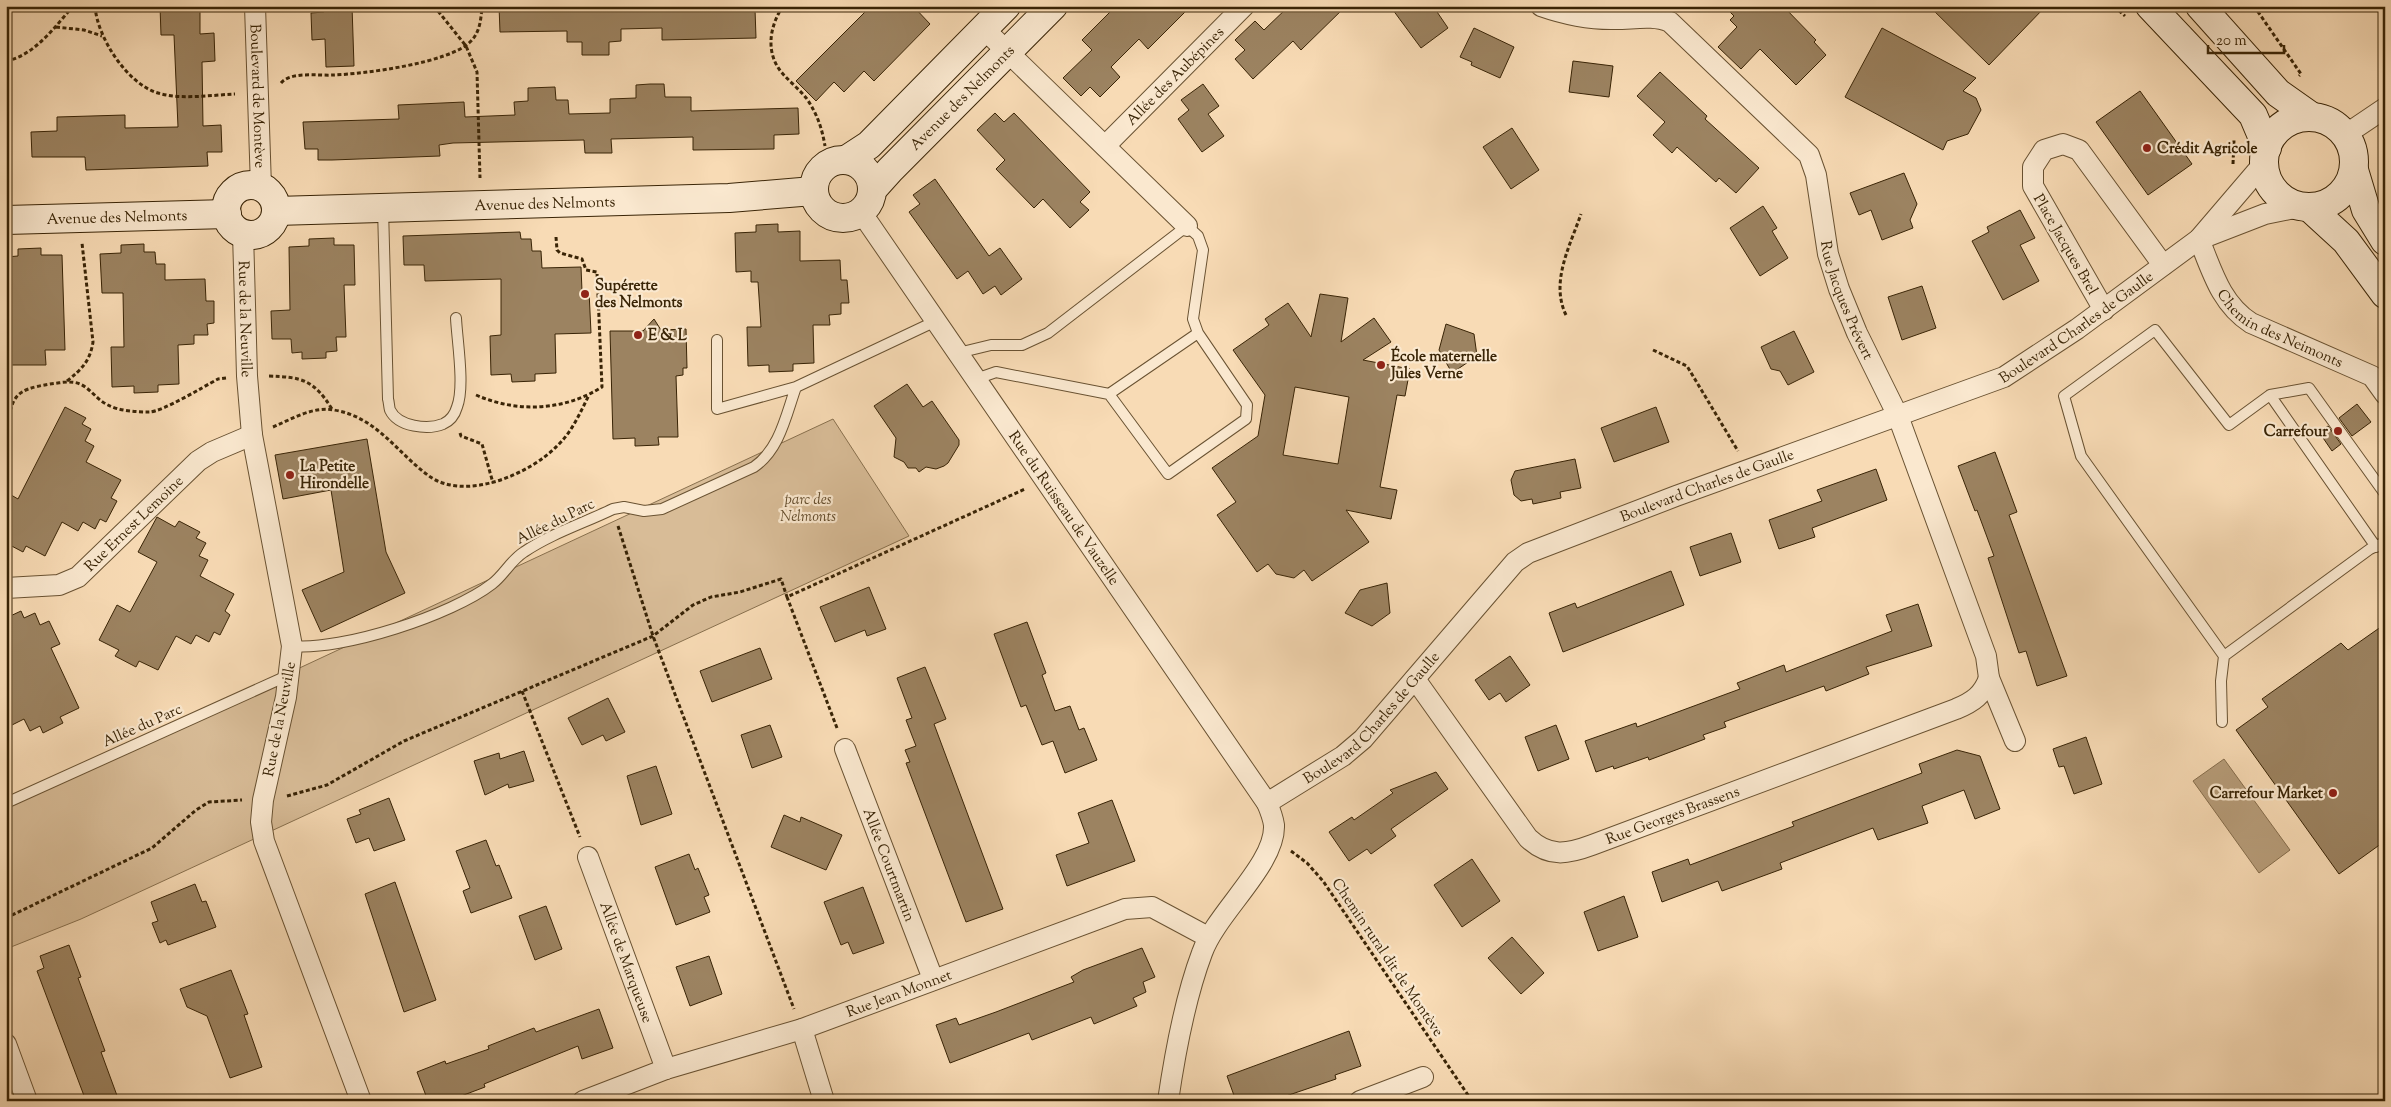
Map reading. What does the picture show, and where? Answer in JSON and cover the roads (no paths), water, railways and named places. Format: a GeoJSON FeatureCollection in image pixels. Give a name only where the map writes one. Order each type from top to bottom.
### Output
{"type":"FeatureCollection","features":[{"type":"Feature","properties":{"kind":"street","name":"Boulevard de Montève"},"geometry":{"type":"LineString","coordinates":[[255,6],[261,187]]}},
{"type":"Feature","properties":{"kind":"street","name":"Avenue des Nelmonts"},"geometry":{"type":"LineString","coordinates":[[6,220],[80,218],[235,224],[258,234],[271,225],[276,212],[760,197],[828,173],[869,145],[1006,6]]}},
{"type":"Feature","properties":{"kind":"street","name":"Avenue des Nelmonts"},"geometry":{"type":"LineString","coordinates":[[866,201],[890,170],[1053,6]]}},
{"type":"Feature","properties":{"kind":"street","name":"Allée des Aubépines"},"geometry":{"type":"LineString","coordinates":[[1104,146],[1244,6]]}},
{"type":"Feature","properties":{"kind":"street","name":"Rue Jacques Prévert"},"geometry":{"type":"LineString","coordinates":[[1541,6],[1569,15],[1588,18],[1655,18],[1670,22],[1803,147],[1809,155],[1814,169],[1826,246],[1838,289],[1857,333],[1898,416],[1986,656],[1989,678],[2015,741]]}},
{"type":"Feature","properties":{"kind":"street"},"geometry":{"type":"LineString","coordinates":[[2200,6],[2278,93],[2312,117]]}},
{"type":"Feature","properties":{"kind":"street"},"geometry":{"type":"LineString","coordinates":[[2139,12],[2253,115],[2266,156],[2267,178],[2274,191],[2285,201],[2305,207],[2325,205],[2339,197],[2349,185],[2354,170]]}},
{"type":"Feature","properties":{"kind":"street"},"geometry":{"type":"LineString","coordinates":[[984,28],[1187,226]]}},
{"type":"Feature","properties":{"kind":"street"},"geometry":{"type":"LineString","coordinates":[[2345,135],[2385,108]]}},
{"type":"Feature","properties":{"kind":"street"},"geometry":{"type":"LineString","coordinates":[[2266,156],[2274,135],[2284,125],[2298,119],[2312,117],[2325,120],[2336,126],[2345,135],[2354,158],[2354,170],[2366,210],[2385,241]]}},
{"type":"Feature","properties":{"kind":"street","name":"Place Jacques Brel"},"geometry":{"type":"LineString","coordinates":[[2104,310],[2033,186],[2033,166],[2044,150],[2063,144],[2079,150],[2162,265]]}},
{"type":"Feature","properties":{"kind":"street","name":"Boulevard Charles de Gaulle"},"geometry":{"type":"LineString","coordinates":[[1267,803],[1347,752],[1384,717],[1501,576],[1515,562],[1528,553],[1676,496],[2004,377],[2104,310],[2199,239],[2232,202],[2266,156]]}},
{"type":"Feature","properties":{"kind":"street"},"geometry":{"type":"LineString","coordinates":[[862,167],[871,182],[866,201],[844,219],[827,214],[815,200],[828,173],[862,167]]}},
{"type":"Feature","properties":{"kind":"street"},"geometry":{"type":"LineString","coordinates":[[235,224],[229,199],[233,193],[246,186],[261,187],[272,197],[276,212]]}},
{"type":"Feature","properties":{"kind":"street","name":"Rue du Ruisseau de Vauzelle"},"geometry":{"type":"LineString","coordinates":[[866,201],[936,321],[1267,803]]}},
{"type":"Feature","properties":{"kind":"street"},"geometry":{"type":"LineString","coordinates":[[2305,207],[2346,241],[2385,294]]}},
{"type":"Feature","properties":{"kind":"street","name":"Boulevard Charles de Gaulle"},"geometry":{"type":"LineString","coordinates":[[2199,239],[2265,214],[2305,207]]}},
{"type":"Feature","properties":{"kind":"street","name":"Rue de la Neuville"},"geometry":{"type":"LineString","coordinates":[[235,224],[252,435],[292,646],[290,674],[261,822],[264,841],[361,1101]]}},
{"type":"Feature","properties":{"kind":"street","name":"Chemin des Neimonts"},"geometry":{"type":"LineString","coordinates":[[2199,239],[2221,292],[2237,314],[2251,323],[2372,376],[2385,394]]}},
{"type":"Feature","properties":{"kind":"street","name":"Rue Ernest Lemoine"},"geometry":{"type":"LineString","coordinates":[[6,588],[58,585],[78,577],[198,462],[219,448],[252,435]]}},
{"type":"Feature","properties":{"kind":"street","name":"Rue Georges Brassens"},"geometry":{"type":"LineString","coordinates":[[1415,679],[1528,838],[1547,851],[1562,854],[1602,842],[1956,709],[1978,698],[1986,687],[1989,678]]}},
{"type":"Feature","properties":{"kind":"street","name":"Allée Courtmartin"},"geometry":{"type":"LineString","coordinates":[[845,749],[933,979]]}},
{"type":"Feature","properties":{"kind":"street"},"geometry":{"type":"LineString","coordinates":[[1168,1101],[1175,1057],[1196,972],[1208,937],[1263,860],[1272,839],[1274,826],[1267,803]]}},
{"type":"Feature","properties":{"kind":"street","name":"Allée de Marqueuse"},"geometry":{"type":"LineString","coordinates":[[588,857],[666,1069]]}},
{"type":"Feature","properties":{"kind":"street","name":"Rue Jean Monnet"},"geometry":{"type":"LineString","coordinates":[[583,1101],[666,1069],[802,1029],[1101,917],[1138,906],[1152,906],[1162,910],[1208,937]]}},
{"type":"Feature","properties":{"kind":"street"},"geometry":{"type":"LineString","coordinates":[[802,1029],[824,1101]]}},
{"type":"Feature","properties":{"kind":"street"},"geometry":{"type":"LineString","coordinates":[[6,1044],[27,1101]]}},
{"type":"Feature","properties":{"kind":"street"},"geometry":{"type":"LineString","coordinates":[[1360,1101],[1423,1076]]}},
{"type":"Feature","properties":{"kind":"lane"},"geometry":{"type":"LineString","coordinates":[[383,208],[390,410],[397,418],[410,425],[425,427],[443,424],[452,418],[458,405],[460,387],[456,318]]}},
{"type":"Feature","properties":{"kind":"lane"},"geometry":{"type":"LineString","coordinates":[[958,353],[991,345],[1022,346],[1048,333],[1187,226],[1198,236],[1203,250],[1192,319],[1198,333],[1247,405],[1246,419],[1168,474],[1109,394],[996,372],[976,380]]}},
{"type":"Feature","properties":{"kind":"lane"},"geometry":{"type":"LineString","coordinates":[[717,340],[717,409],[796,387],[936,321]]}},
{"type":"Feature","properties":{"kind":"lane"},"geometry":{"type":"LineString","coordinates":[[2222,722],[2220,681],[2224,656],[2081,456],[2064,396],[2155,330],[2229,425],[2270,395],[2309,388],[2385,494]]}},
{"type":"Feature","properties":{"kind":"lane"},"geometry":{"type":"LineString","coordinates":[[1109,394],[1198,333]]}},
{"type":"Feature","properties":{"kind":"lane","name":"Allée du Parc"},"geometry":{"type":"LineString","coordinates":[[292,646],[318,647],[359,639],[400,627],[448,608],[481,592],[494,583],[514,559],[528,549],[613,509],[624,507],[644,511],[662,509],[754,467],[776,443],[796,387]]}},
{"type":"Feature","properties":{"kind":"lane"},"geometry":{"type":"LineString","coordinates":[[2224,656],[2380,544],[2270,395]]}},
{"type":"Feature","properties":{"kind":"lane","name":"Allée du Parc"},"geometry":{"type":"LineString","coordinates":[[6,803],[290,674]]}},
{"type":"Feature","properties":{"kind":"place","name":"Crédit Agricole"},"geometry":{"type":"Point","coordinates":[2147,148]}},
{"type":"Feature","properties":{"kind":"place","name":"Supérette des Nelmonts"},"geometry":{"type":"Point","coordinates":[585,294]}},
{"type":"Feature","properties":{"kind":"place","name":"E & L"},"geometry":{"type":"Point","coordinates":[638,335]}},
{"type":"Feature","properties":{"kind":"place","name":"École maternelle Jules Verne"},"geometry":{"type":"Point","coordinates":[1381,365]}},
{"type":"Feature","properties":{"kind":"place","name":"Carrefour"},"geometry":{"type":"Point","coordinates":[2338,431]}},
{"type":"Feature","properties":{"kind":"place","name":"La Petite Hirondelle"},"geometry":{"type":"Point","coordinates":[290,475]}},
{"type":"Feature","properties":{"kind":"place","name":"Carrefour Market"},"geometry":{"type":"Point","coordinates":[2333,793]}},
{"type":"Feature","properties":{"kind":"park label","name":"parc des Nelmonts"},"geometry":{"type":"Point","coordinates":[808,508]}}]}
